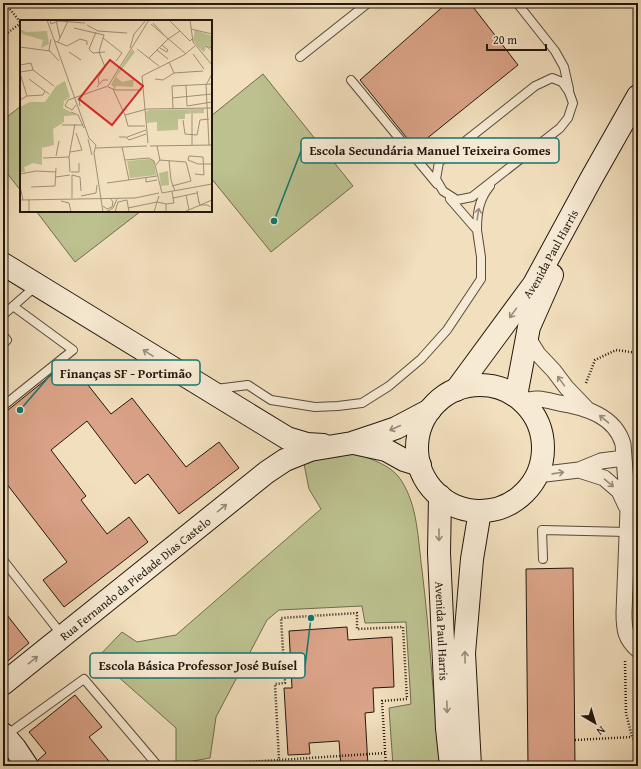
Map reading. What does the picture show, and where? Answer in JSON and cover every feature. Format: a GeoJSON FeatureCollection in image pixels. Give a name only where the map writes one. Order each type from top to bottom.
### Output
{"type":"FeatureCollection","features":[{"type":"Feature","properties":{"kind":"main road"},"geometry":{"type":"LineString","coordinates":[[635,110],[638,80]]}},
{"type":"Feature","properties":{"kind":"main road","name":"Avenida Paul Harris"},"geometry":{"type":"LineString","coordinates":[[519,399],[529,327],[561,257],[603,182],[635,110]]}},
{"type":"Feature","properties":{"kind":"main road","name":"Avenida Paul Harris"},"geometry":{"type":"LineString","coordinates":[[456,390],[534,284],[591,179],[635,110]]}},
{"type":"Feature","properties":{"kind":"main road"},"geometry":{"type":"LineString","coordinates":[[3,264],[287,438],[307,444],[330,446],[352,442],[396,428],[430,410],[446,395],[456,390],[473,385],[489,386],[506,390],[530,408],[542,434],[542,462],[537,475],[529,487],[519,497],[507,505],[494,509],[466,509],[452,504],[440,496],[428,482],[420,465],[418,454],[418,442],[424,420],[430,410]]}},
{"type":"Feature","properties":{"kind":"main road"},"geometry":{"type":"LineString","coordinates":[[258,419],[277,443],[277,454],[267,472]]}},
{"type":"Feature","properties":{"kind":"main road"},"geometry":{"type":"LineString","coordinates":[[352,442],[386,450],[404,460],[420,465]]}},
{"type":"Feature","properties":{"kind":"main road","name":"Rua Fernando da Piedade Dias Castelo"},"geometry":{"type":"LineString","coordinates":[[3,684],[267,472],[285,460],[310,450],[330,446]]}},
{"type":"Feature","properties":{"kind":"main road","name":"Avenida Paul Harris"},"geometry":{"type":"LineString","coordinates":[[440,496],[440,576],[447,728],[451,766]]}},
{"type":"Feature","properties":{"kind":"main road","name":"Avenida Paul Harris"},"geometry":{"type":"LineString","coordinates":[[470,766],[464,653],[472,559],[480,510]]}},
{"type":"Feature","properties":{"kind":"main road"},"geometry":{"type":"LineString","coordinates":[[4,740],[19,766]]}},
{"type":"Feature","properties":{"kind":"main road"},"geometry":{"type":"LineString","coordinates":[[4,740],[27,766]]}},
{"type":"Feature","properties":{"kind":"street"},"geometry":{"type":"LineString","coordinates":[[528,338],[538,354],[588,410]]}},
{"type":"Feature","properties":{"kind":"street"},"geometry":{"type":"LineString","coordinates":[[519,399],[542,398],[574,405],[599,414],[618,432],[623,444],[628,510],[624,629],[630,643],[638,650]]}},
{"type":"Feature","properties":{"kind":"street"},"geometry":{"type":"LineString","coordinates":[[537,475],[579,470],[601,461],[624,458]]}},
{"type":"Feature","properties":{"kind":"street"},"geometry":{"type":"LineString","coordinates":[[579,470],[604,478],[619,491],[628,510]]}},
{"type":"Feature","properties":{"kind":"lane"},"geometry":{"type":"LineString","coordinates":[[300,57],[368,3]]}},
{"type":"Feature","properties":{"kind":"lane"},"geometry":{"type":"LineString","coordinates":[[517,3],[554,51],[564,67],[573,103],[568,118],[560,128],[472,197],[457,200],[443,191],[436,179],[439,162],[536,86],[552,78],[562,82],[569,92],[573,103]]}},
{"type":"Feature","properties":{"kind":"lane"},"geometry":{"type":"LineString","coordinates":[[351,80],[477,230]]}},
{"type":"Feature","properties":{"kind":"lane"},"geometry":{"type":"LineString","coordinates":[[209,390],[248,385],[271,400],[316,407],[362,403],[389,386],[421,359],[447,330],[481,279],[481,257],[477,230],[478,212],[485,192],[498,176]]}},
{"type":"Feature","properties":{"kind":"lane"},"geometry":{"type":"LineString","coordinates":[[3,315],[38,285]]}},
{"type":"Feature","properties":{"kind":"lane"},"geometry":{"type":"LineString","coordinates":[[3,406],[74,350],[13,306]]}},
{"type":"Feature","properties":{"kind":"lane"},"geometry":{"type":"LineString","coordinates":[[3,335],[7,340],[3,344]]}},
{"type":"Feature","properties":{"kind":"lane"},"geometry":{"type":"LineString","coordinates":[[543,559],[542,530],[627,532]]}},
{"type":"Feature","properties":{"kind":"lane"},"geometry":{"type":"LineString","coordinates":[[3,560],[63,636]]}},
{"type":"Feature","properties":{"kind":"lane"},"geometry":{"type":"LineString","coordinates":[[4,740],[84,679],[158,766]]}},
{"type":"Feature","properties":{"kind":"path"},"geometry":{"type":"LineString","coordinates":[[5,3],[20,22]]}},
{"type":"Feature","properties":{"kind":"path"},"geometry":{"type":"LineString","coordinates":[[3,36],[20,24]]}},
{"type":"Feature","properties":{"kind":"path"},"geometry":{"type":"LineString","coordinates":[[584,386],[595,360],[616,350],[638,353]]}},
{"type":"Feature","properties":{"kind":"path"},"geometry":{"type":"LineString","coordinates":[[279,760],[275,684],[285,683],[281,618],[357,613],[357,630],[403,627],[407,700],[382,701],[386,766]]}},
{"type":"Feature","properties":{"kind":"path"},"geometry":{"type":"LineString","coordinates":[[624,629],[626,713],[632,736],[638,744]]}},
{"type":"Feature","properties":{"kind":"path"},"geometry":{"type":"LineString","coordinates":[[575,740],[632,736]]}},
{"type":"Feature","properties":{"kind":"path"},"geometry":{"type":"LineString","coordinates":[[197,766],[385,753]]}},
{"type":"Feature","properties":{"kind":"green space"},"geometry":{"type":"Polygon","coordinates":[[[263,74],[353,186],[271,252],[212,179],[212,115],[263,74]]]}},
{"type":"Feature","properties":{"kind":"green space"},"geometry":{"type":"Polygon","coordinates":[[[20,107],[20,190],[3,168],[3,120],[20,107]]]}},
{"type":"Feature","properties":{"kind":"green space"},"geometry":{"type":"Polygon","coordinates":[[[37,212],[140,212],[75,262],[37,212]]]}},
{"type":"Feature","properties":{"kind":"green space"},"geometry":{"type":"Polygon","coordinates":[[[357,454],[387,467],[397,475],[407,490],[414,512],[425,594],[440,766],[393,766],[389,708],[411,704],[406,622],[365,623],[362,606],[279,610],[267,620],[216,717],[210,758],[176,764],[176,728],[97,658],[122,632],[137,642],[176,635],[321,509],[309,489],[304,464],[329,456],[357,454]]]}},
{"type":"Feature","properties":{"kind":"green space"},"geometry":{"type":"Polygon","coordinates":[[[335,762],[335,766],[277,766],[335,762]]]}},
{"type":"Feature","properties":{"kind":"building"},"geometry":{"type":"Polygon","coordinates":[[[447,3],[470,3],[518,65],[415,148],[360,80],[447,3]]]}},
{"type":"Feature","properties":{"kind":"building"},"geometry":{"type":"Polygon","coordinates":[[[69,361],[111,414],[132,398],[186,467],[219,442],[239,468],[179,514],[148,474],[135,484],[87,421],[51,450],[86,496],[81,500],[107,534],[129,517],[148,542],[64,607],[43,580],[67,562],[3,479],[3,414],[69,361]]]}},
{"type":"Feature","properties":{"kind":"building"},"geometry":{"type":"Polygon","coordinates":[[[573,568],[575,766],[528,766],[526,569],[573,568]]]}},
{"type":"Feature","properties":{"kind":"building"},"geometry":{"type":"Polygon","coordinates":[[[3,610],[29,643],[3,665],[3,610]]]}},
{"type":"Feature","properties":{"kind":"building"},"geometry":{"type":"Polygon","coordinates":[[[347,627],[348,640],[392,637],[394,687],[373,688],[374,712],[365,713],[368,766],[341,766],[339,741],[309,743],[310,754],[288,755],[284,688],[292,688],[289,631],[347,627]]]}},
{"type":"Feature","properties":{"kind":"building"},"geometry":{"type":"Polygon","coordinates":[[[75,695],[102,727],[89,737],[113,766],[39,766],[38,760],[46,753],[29,732],[75,695]]]}},
{"type":"Feature","properties":{"kind":"place","name":"Escola Secundária Manuel Teixeira Gomes"},"geometry":{"type":"Point","coordinates":[274,221]}},
{"type":"Feature","properties":{"kind":"place","name":"Finanças SF - Portimão"},"geometry":{"type":"Point","coordinates":[20,410]}},
{"type":"Feature","properties":{"kind":"place","name":"Escola Básica Professor José Buísel"},"geometry":{"type":"Point","coordinates":[311,618]}}]}
